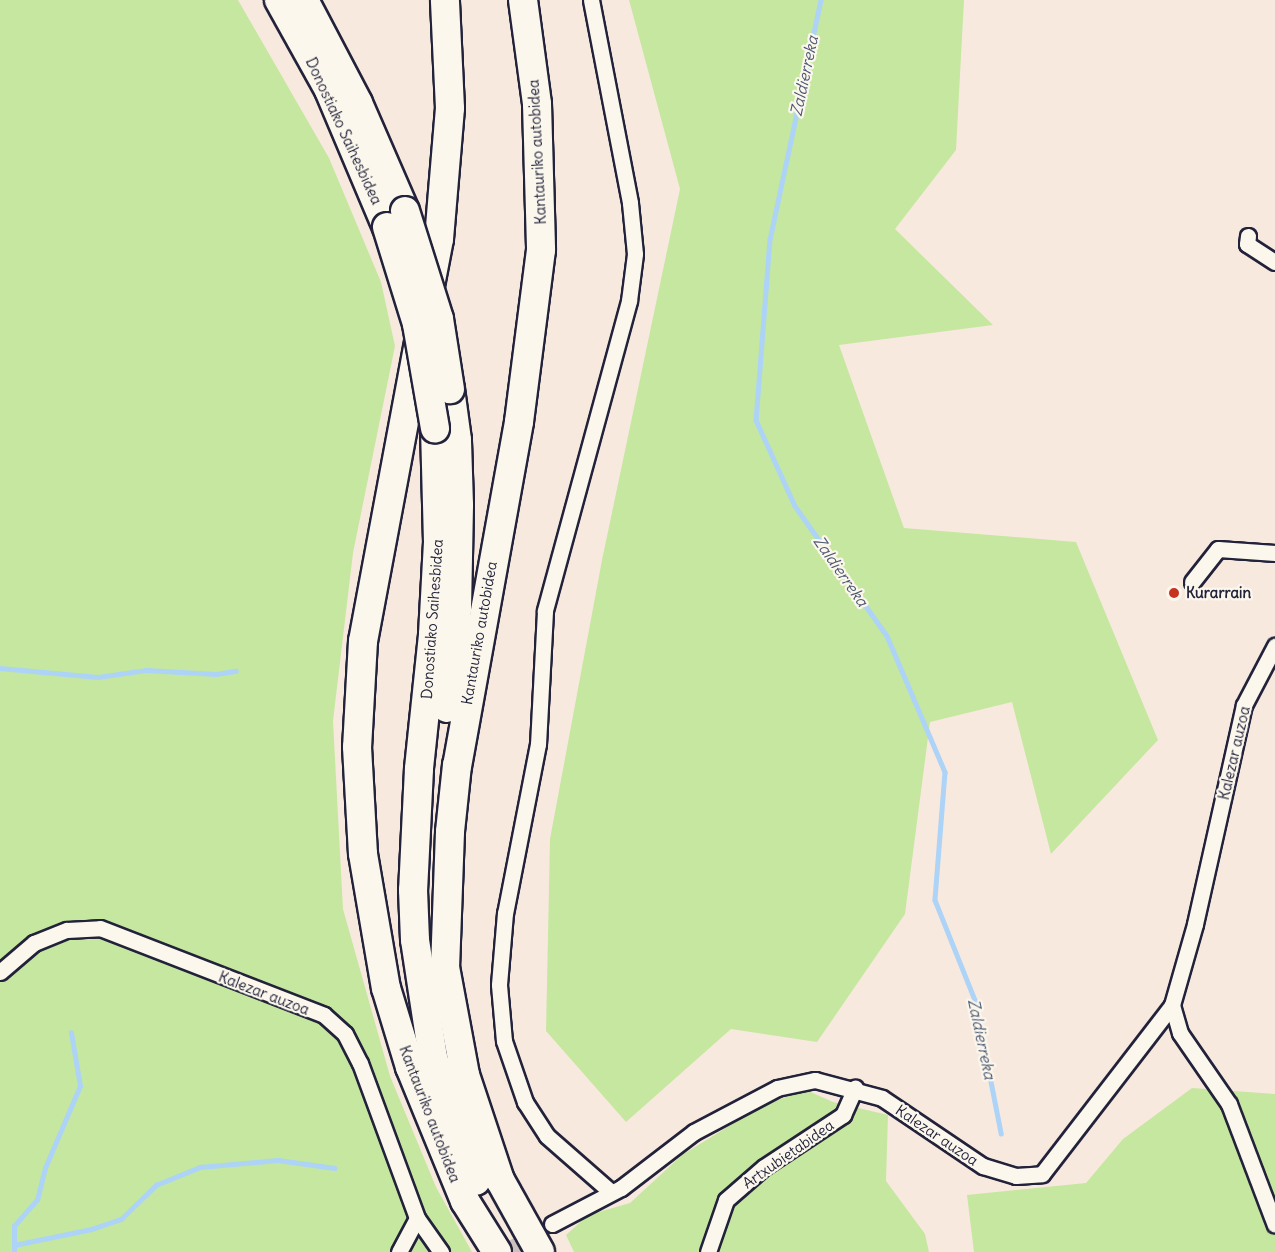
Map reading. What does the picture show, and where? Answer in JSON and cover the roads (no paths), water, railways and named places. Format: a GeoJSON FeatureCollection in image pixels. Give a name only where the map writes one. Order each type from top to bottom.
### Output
{"type":"FeatureCollection","features":[{"type":"Feature","properties":{"kind":"highway","name":"Donostiako Saihesbidea"},"geometry":{"type":"LineString","coordinates":[[279,0],[396,219],[417,324],[435,428],[438,542],[433,635],[419,769],[413,890],[415,940],[426,1024],[443,1092],[481,1194],[509,1252]]}},
{"type":"Feature","properties":{"kind":"highway","name":"Donostiako Saihesbidea"},"geometry":{"type":"LineString","coordinates":[[304,0],[358,103],[396,219],[438,319],[450,389],[457,440],[457,609],[436,827],[446,967]]}},
{"type":"Feature","properties":{"kind":"highway","name":"Kantauriko autobidea"},"geometry":{"type":"LineString","coordinates":[[445,0],[450,108],[439,239],[363,641],[357,747],[363,854],[386,988],[410,1067],[465,1201],[497,1252]]}},
{"type":"Feature","properties":{"kind":"highway","name":"Kantauriko autobidea"},"geometry":{"type":"LineString","coordinates":[[523,0],[537,104],[541,250],[519,422],[457,765],[450,832],[446,967],[468,1085],[500,1180],[540,1252]]}},
{"type":"Feature","properties":{"kind":"street"},"geometry":{"type":"LineString","coordinates":[[591,0],[630,203],[634,254],[629,301],[544,611],[538,744],[505,913],[500,985],[504,1041],[525,1102],[547,1136],[611,1192]]}},
{"type":"Feature","properties":{"kind":"street"},"geometry":{"type":"LineString","coordinates":[[1248,236],[1247,244],[1275,262]]}},
{"type":"Feature","properties":{"kind":"street"},"geometry":{"type":"LineString","coordinates":[[1192,582],[1218,549],[1275,553]]}},
{"type":"Feature","properties":{"kind":"street","name":"Kalezar auzoa"},"geometry":{"type":"LineString","coordinates":[[552,1224],[611,1192],[694,1132],[777,1088],[815,1080],[855,1088],[907,1112],[983,1166],[1016,1176],[1042,1174],[1172,1005],[1195,924],[1244,705],[1275,646]]}},
{"type":"Feature","properties":{"kind":"street","name":"Kalezar auzoa"},"geometry":{"type":"LineString","coordinates":[[0,972],[34,943],[67,930],[100,928],[324,1015],[345,1034],[360,1063],[417,1218],[441,1252]]}},
{"type":"Feature","properties":{"kind":"street"},"geometry":{"type":"LineString","coordinates":[[1172,1005],[1180,1033],[1229,1104],[1275,1225]]}},
{"type":"Feature","properties":{"kind":"street","name":"Artxubietabidea"},"geometry":{"type":"LineString","coordinates":[[708,1252],[726,1200],[765,1167],[843,1115],[855,1088]]}},
{"type":"Feature","properties":{"kind":"street"},"geometry":{"type":"LineString","coordinates":[[399,1252],[417,1218]]}},
{"type":"Feature","properties":{"kind":"waterway","name":"Zaldierreka"},"geometry":{"type":"LineString","coordinates":[[821,0],[770,239],[756,420],[795,506],[887,636],[945,772],[935,900],[975,1000],[1001,1133]]}},
{"type":"Feature","properties":{"kind":"waterway"},"geometry":{"type":"LineString","coordinates":[[0,668],[98,677],[146,670],[216,674],[236,671]]}},
{"type":"Feature","properties":{"kind":"waterway"},"geometry":{"type":"LineString","coordinates":[[14,1252],[14,1226],[37,1200],[45,1168],[80,1086],[71,1033]]}},
{"type":"Feature","properties":{"kind":"waterway"},"geometry":{"type":"LineString","coordinates":[[14,1245],[92,1229],[121,1219],[156,1185],[200,1167],[278,1160],[334,1168]]}},
{"type":"Feature","properties":{"kind":"tunnel"},"geometry":{"type":"LineString","coordinates":[[504,1252],[552,1224]]}},
{"type":"Feature","properties":{"kind":"place","name":"Kurarrain"},"geometry":{"type":"Point","coordinates":[1174,593]}}]}
